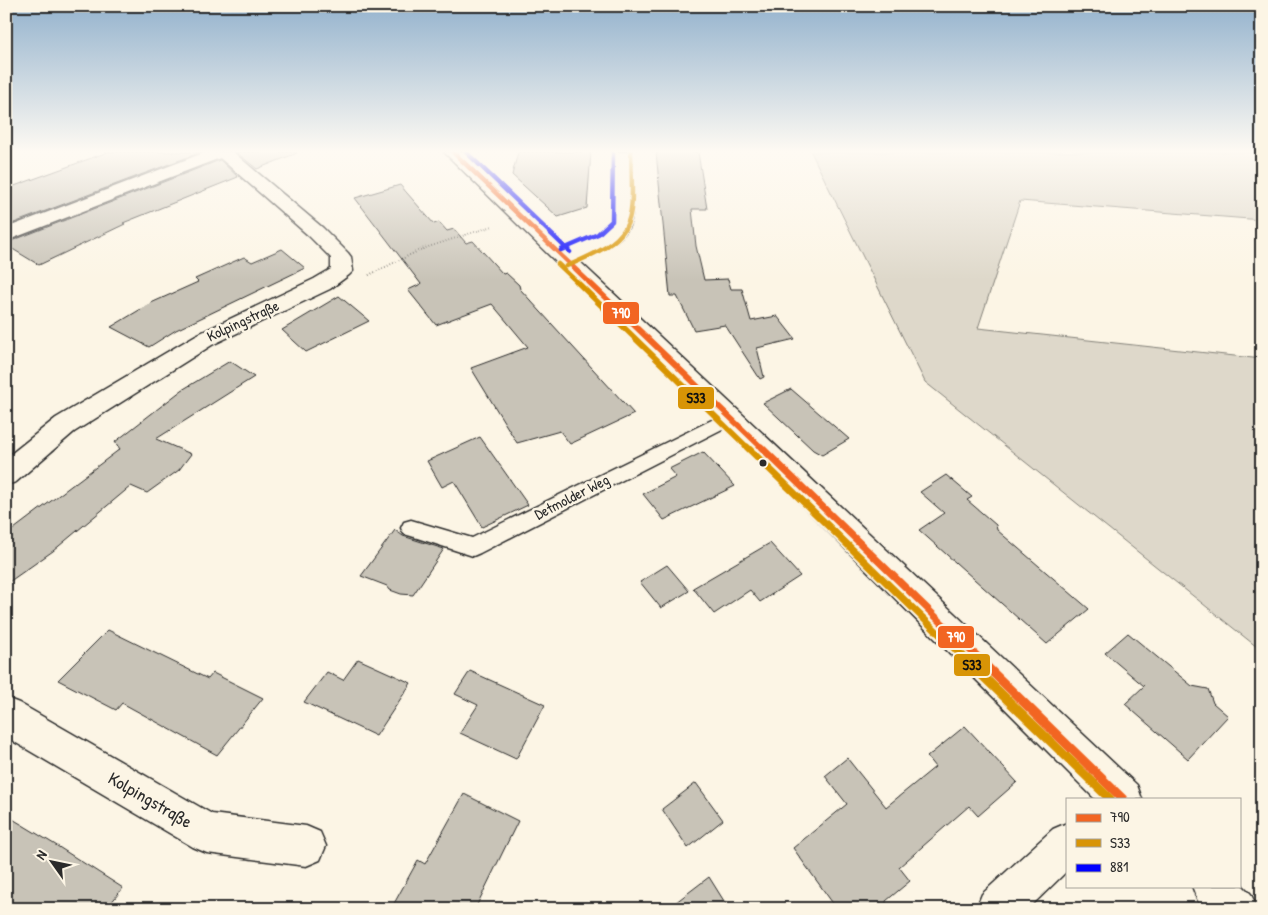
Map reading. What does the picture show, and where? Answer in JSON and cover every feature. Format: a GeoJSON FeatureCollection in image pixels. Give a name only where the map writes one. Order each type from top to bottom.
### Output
{"type":"FeatureCollection","features":[{"type":"Feature","properties":{"kind":"street"},"geometry":{"type":"LineString","coordinates":[[6,236],[112,195]]}},
{"type":"Feature","properties":{"kind":"street"},"geometry":{"type":"LineString","coordinates":[[272,195],[316,232],[341,257],[342,271]]}},
{"type":"Feature","properties":{"kind":"street"},"geometry":{"type":"LineString","coordinates":[[498,195],[730,417],[1116,796]]}},
{"type":"Feature","properties":{"kind":"street"},"geometry":{"type":"LineString","coordinates":[[564,258],[601,243],[621,224],[621,195]]}},
{"type":"Feature","properties":{"kind":"street","name":"Kolpingstraße"},"geometry":{"type":"LineString","coordinates":[[6,474],[65,425],[204,340],[322,284],[342,271]]}},
{"type":"Feature","properties":{"kind":"street","name":"Kolpingstraße"},"geometry":{"type":"LineString","coordinates":[[6,716],[207,833],[306,846]]}},
{"type":"Feature","properties":{"kind":"street"},"geometry":{"type":"LineString","coordinates":[[997,909],[1066,844]]}},
{"type":"Feature","properties":{"kind":"street"},"geometry":{"type":"LineString","coordinates":[[1215,888],[1236,909]]}},
{"type":"Feature","properties":{"kind":"lane","name":"Detmolder Weg"},"geometry":{"type":"LineString","coordinates":[[411,528],[473,547],[730,417]]}},
{"type":"Feature","properties":{"kind":"path"},"geometry":{"type":"LineString","coordinates":[[342,271],[361,279],[422,250],[501,224]]}},
{"type":"Feature","properties":{"kind":"shaded area"},"geometry":{"type":"Polygon","coordinates":[[[832,195],[1262,195],[1262,220],[1020,201],[978,328],[1262,359],[1262,651],[925,382],[832,195]]]}},
{"type":"Feature","properties":{"kind":"building"},"geometry":{"type":"Polygon","coordinates":[[[6,195],[88,195],[6,226],[6,195]]]}},
{"type":"Feature","properties":{"kind":"building"},"geometry":{"type":"Polygon","coordinates":[[[131,195],[194,195],[123,223],[125,224],[39,265],[6,245],[6,243],[131,195]]]}},
{"type":"Feature","properties":{"kind":"building"},"geometry":{"type":"Polygon","coordinates":[[[366,195],[408,195],[434,224],[439,222],[447,231],[454,229],[466,243],[473,241],[503,274],[506,273],[519,285],[520,289],[634,414],[570,444],[560,431],[517,443],[471,368],[528,347],[492,304],[436,325],[408,290],[421,284],[355,198],[366,195]]]}},
{"type":"Feature","properties":{"kind":"building"},"geometry":{"type":"Polygon","coordinates":[[[534,195],[588,195],[587,208],[558,217],[534,195]]]}},
{"type":"Feature","properties":{"kind":"building"},"geometry":{"type":"Polygon","coordinates":[[[660,195],[705,195],[707,209],[692,209],[696,246],[704,280],[728,279],[731,289],[742,289],[751,321],[777,316],[795,339],[757,348],[764,377],[760,379],[725,325],[694,330],[677,296],[670,296],[660,195]]]}},
{"type":"Feature","properties":{"kind":"building"},"geometry":{"type":"Polygon","coordinates":[[[282,249],[305,268],[176,330],[149,347],[111,327],[151,303],[198,282],[195,279],[244,257],[252,262],[282,249]]]}},
{"type":"Feature","properties":{"kind":"building"},"geometry":{"type":"Polygon","coordinates":[[[339,296],[369,321],[306,352],[282,330],[339,296]]]}},
{"type":"Feature","properties":{"kind":"building"},"geometry":{"type":"Polygon","coordinates":[[[230,361],[254,377],[156,439],[191,454],[179,470],[147,493],[131,486],[53,551],[6,584],[6,535],[120,449],[115,442],[182,390],[230,361]]]}},
{"type":"Feature","properties":{"kind":"building"},"geometry":{"type":"Polygon","coordinates":[[[791,389],[849,439],[822,455],[813,450],[763,403],[791,389]]]}},
{"type":"Feature","properties":{"kind":"building"},"geometry":{"type":"Polygon","coordinates":[[[480,437],[528,505],[482,527],[454,481],[442,487],[427,461],[480,437]]]}},
{"type":"Feature","properties":{"kind":"building"},"geometry":{"type":"Polygon","coordinates":[[[703,452],[735,486],[664,520],[643,494],[676,477],[669,469],[703,452]]]}},
{"type":"Feature","properties":{"kind":"building"},"geometry":{"type":"Polygon","coordinates":[[[946,475],[972,497],[967,500],[996,525],[997,530],[1089,609],[1047,644],[919,530],[944,513],[920,492],[946,475]]]}},
{"type":"Feature","properties":{"kind":"building"},"geometry":{"type":"Polygon","coordinates":[[[395,530],[403,536],[444,549],[413,595],[401,594],[390,590],[387,586],[361,576],[395,530]]]}},
{"type":"Feature","properties":{"kind":"building"},"geometry":{"type":"Polygon","coordinates":[[[770,543],[800,576],[760,602],[750,590],[714,614],[693,588],[770,543]]]}},
{"type":"Feature","properties":{"kind":"building"},"geometry":{"type":"Polygon","coordinates":[[[667,565],[689,591],[661,608],[640,582],[667,565]]]}},
{"type":"Feature","properties":{"kind":"building"},"geometry":{"type":"Polygon","coordinates":[[[108,630],[208,679],[213,673],[263,698],[217,755],[122,703],[116,710],[58,680],[108,630]]]}},
{"type":"Feature","properties":{"kind":"building"},"geometry":{"type":"Polygon","coordinates":[[[1128,633],[1192,686],[1208,689],[1213,703],[1228,716],[1188,759],[1125,704],[1144,686],[1105,653],[1128,633]]]}},
{"type":"Feature","properties":{"kind":"building"},"geometry":{"type":"Polygon","coordinates":[[[358,659],[411,683],[376,736],[304,702],[327,672],[343,680],[358,659]]]}},
{"type":"Feature","properties":{"kind":"building"},"geometry":{"type":"Polygon","coordinates":[[[470,671],[545,705],[516,759],[460,733],[478,705],[455,694],[470,671]]]}},
{"type":"Feature","properties":{"kind":"building"},"geometry":{"type":"Polygon","coordinates":[[[965,726],[1017,782],[978,816],[969,806],[899,867],[910,881],[886,901],[886,909],[837,909],[793,848],[847,804],[825,776],[847,758],[886,807],[935,767],[927,757],[965,726]]]}},
{"type":"Feature","properties":{"kind":"building"},"geometry":{"type":"Polygon","coordinates":[[[696,783],[723,820],[688,848],[662,809],[696,783]]]}},
{"type":"Feature","properties":{"kind":"building"},"geometry":{"type":"Polygon","coordinates":[[[464,794],[518,821],[475,909],[391,909],[418,860],[425,864],[464,794]]]}},
{"type":"Feature","properties":{"kind":"building"},"geometry":{"type":"Polygon","coordinates":[[[6,815],[123,888],[106,909],[6,909],[6,815]]]}},
{"type":"Feature","properties":{"kind":"building"},"geometry":{"type":"Polygon","coordinates":[[[709,877],[729,909],[667,909],[709,877]]]}},
{"type":"Feature","properties":{"kind":"transit line","name":"790"},"geometry":{"type":"LineString","coordinates":[[498,195],[730,417],[1122,798]]}},
{"type":"Feature","properties":{"kind":"transit line","name":"881"},"geometry":{"type":"LineString","coordinates":[[510,195],[570,252]]}},
{"type":"Feature","properties":{"kind":"transit line","name":"881"},"geometry":{"type":"LineString","coordinates":[[561,250],[598,234],[612,221],[612,195]]}},
{"type":"Feature","properties":{"kind":"transit line","name":"S33"},"geometry":{"type":"LineString","coordinates":[[567,266],[591,256],[620,237],[628,226],[632,195]]}},
{"type":"Feature","properties":{"kind":"transit line","name":"S33"},"geometry":{"type":"LineString","coordinates":[[558,264],[1109,798]]}}]}
